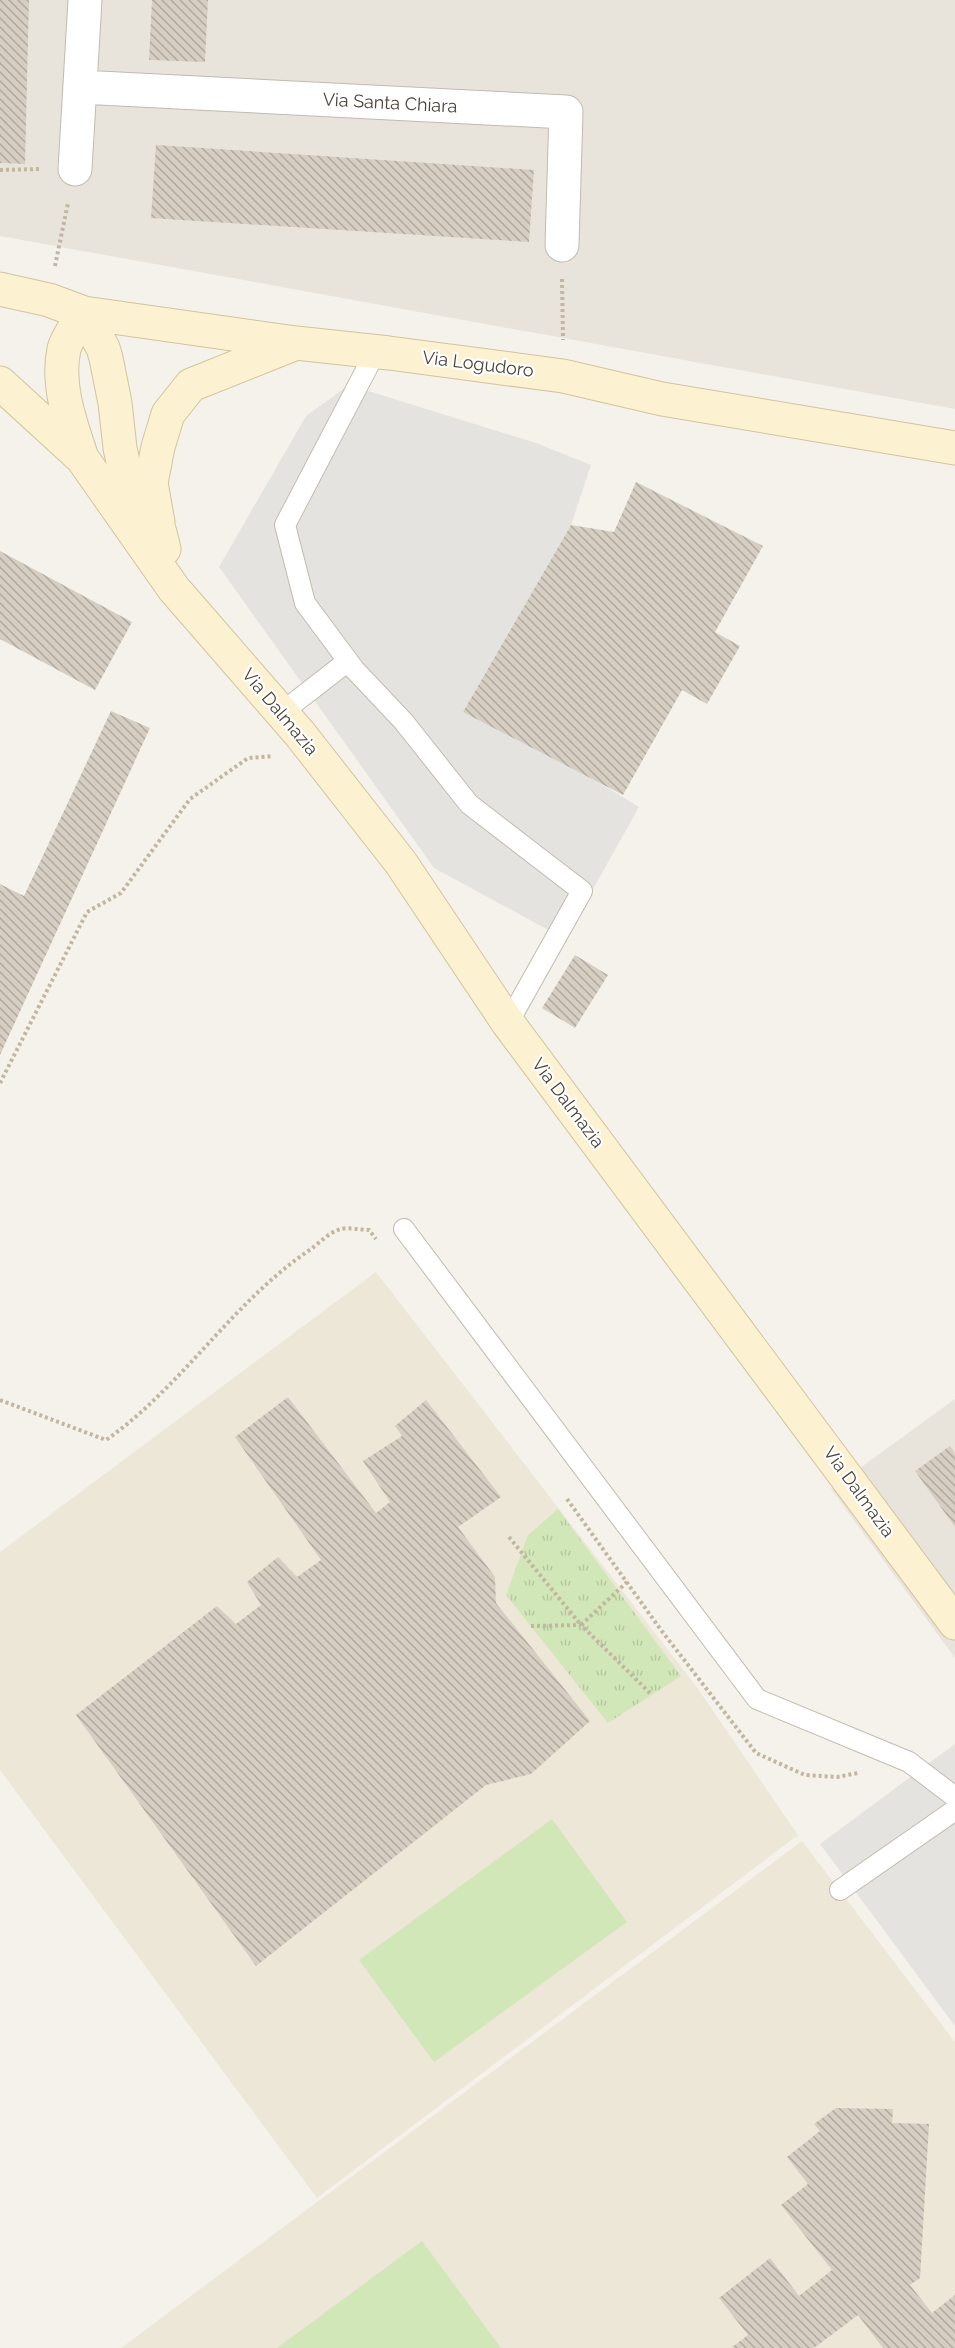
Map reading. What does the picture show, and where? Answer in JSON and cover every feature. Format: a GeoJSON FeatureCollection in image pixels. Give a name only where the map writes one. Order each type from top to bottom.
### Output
{"type":"FeatureCollection","features":[{"type":"Feature","properties":{"kind":"street"},"geometry":{"type":"LineString","coordinates":[[75,169],[85,0]]}},
{"type":"Feature","properties":{"kind":"street","name":"Via Santa Chiara"},"geometry":{"type":"LineString","coordinates":[[80,87],[567,112],[562,245]]}},
{"type":"Feature","properties":{"kind":"street","name":"Via Logudoro"},"geometry":{"type":"LineString","coordinates":[[0,289],[49,300],[84,313],[297,343],[563,376],[662,399],[955,448]]}},
{"type":"Feature","properties":{"kind":"street","name":"Via Dalmazia"},"geometry":{"type":"LineString","coordinates":[[82,458],[68,411],[61,371],[64,347],[84,313]]}},
{"type":"Feature","properties":{"kind":"street","name":"Via Dalmazia"},"geometry":{"type":"LineString","coordinates":[[84,313],[106,358],[127,480],[159,529]]}},
{"type":"Feature","properties":{"kind":"street","name":"Via Dalmazia"},"geometry":{"type":"LineString","coordinates":[[174,589],[159,529],[151,483],[158,447],[168,414],[191,385],[297,343]]}},
{"type":"Feature","properties":{"kind":"street","name":"Via Dalmazia"},"geometry":{"type":"LineString","coordinates":[[0,383],[82,458],[174,589],[291,723],[401,864],[508,1023],[955,1623]]}},
{"type":"Feature","properties":{"kind":"lane"},"geometry":{"type":"LineString","coordinates":[[376,351],[285,525],[304,603],[348,661],[404,722],[469,804],[582,891],[508,1023]]}},
{"type":"Feature","properties":{"kind":"lane"},"geometry":{"type":"LineString","coordinates":[[291,723],[348,661]]}},
{"type":"Feature","properties":{"kind":"lane"},"geometry":{"type":"LineString","coordinates":[[404,1229],[757,1700],[909,1762],[955,1797]]}},
{"type":"Feature","properties":{"kind":"lane"},"geometry":{"type":"LineString","coordinates":[[840,1890],[955,1810]]}},
{"type":"Feature","properties":{"kind":"path"},"geometry":{"type":"LineString","coordinates":[[49,300],[75,169]]}},
{"type":"Feature","properties":{"kind":"path"},"geometry":{"type":"LineString","coordinates":[[562,245],[563,376]]}},
{"type":"Feature","properties":{"kind":"path"},"geometry":{"type":"LineString","coordinates":[[0,1083],[87,912],[121,893],[190,799],[248,758],[275,756],[291,723]]}},
{"type":"Feature","properties":{"kind":"path"},"geometry":{"type":"LineString","coordinates":[[0,1400],[106,1440],[134,1420],[176,1379],[253,1296],[297,1258],[341,1228],[369,1230],[382,1247]]}},
{"type":"Feature","properties":{"kind":"path"},"geometry":{"type":"LineString","coordinates":[[566,1497],[661,1630],[756,1753],[805,1774],[837,1777],[909,1762]]}},
{"type":"Feature","properties":{"kind":"path"},"geometry":{"type":"LineString","coordinates":[[509,1537],[581,1625],[652,1695]]}},
{"type":"Feature","properties":{"kind":"path"},"geometry":{"type":"LineString","coordinates":[[531,1626],[581,1625],[627,1582]]}},
{"type":"Feature","properties":{"kind":"shaded area"},"geometry":{"type":"Polygon","coordinates":[[[0,0],[955,0],[955,409],[0,236],[0,0]]]}},
{"type":"Feature","properties":{"kind":"shaded area"},"geometry":{"type":"Polygon","coordinates":[[[349,385],[536,443],[591,465],[571,525],[463,712],[580,771],[639,807],[565,939],[434,868],[219,567],[306,416],[349,385]]]}},
{"type":"Feature","properties":{"kind":"shaded area"},"geometry":{"type":"Polygon","coordinates":[[[376,1272],[696,1686],[798,1835],[317,2198],[0,1770],[0,1552],[376,1272]]]}},
{"type":"Feature","properties":{"kind":"shaded area"},"geometry":{"type":"Polygon","coordinates":[[[955,1399],[955,1658],[831,1489],[955,1399]]]}},
{"type":"Feature","properties":{"kind":"shaded area"},"geometry":{"type":"Polygon","coordinates":[[[955,1744],[955,2026],[820,1844],[955,1744]]]}},
{"type":"Feature","properties":{"kind":"shaded area"},"geometry":{"type":"Polygon","coordinates":[[[802,1841],[955,2042],[955,2348],[121,2348],[802,1841]]]}},
{"type":"Feature","properties":{"kind":"green space"},"geometry":{"type":"Polygon","coordinates":[[[558,1509],[681,1676],[608,1723],[506,1595],[528,1535],[558,1509]]]}},
{"type":"Feature","properties":{"kind":"green space"},"geometry":{"type":"Polygon","coordinates":[[[552,1819],[627,1922],[434,2062],[359,1960],[552,1819]]]}},
{"type":"Feature","properties":{"kind":"green space"},"geometry":{"type":"Polygon","coordinates":[[[422,2241],[501,2348],[277,2348],[422,2241]]]}},
{"type":"Feature","properties":{"kind":"building"},"geometry":{"type":"Polygon","coordinates":[[[0,0],[29,0],[25,164],[0,163],[0,0]]]}},
{"type":"Feature","properties":{"kind":"building"},"geometry":{"type":"Polygon","coordinates":[[[152,0],[208,0],[205,62],[149,60],[152,0]]]}},
{"type":"Feature","properties":{"kind":"building"},"geometry":{"type":"Polygon","coordinates":[[[156,145],[534,170],[529,242],[151,218],[156,145]]]}},
{"type":"Feature","properties":{"kind":"building"},"geometry":{"type":"Polygon","coordinates":[[[636,482],[763,546],[715,632],[740,646],[707,704],[682,690],[623,795],[463,712],[571,525],[614,532],[636,482]]]}},
{"type":"Feature","properties":{"kind":"building"},"geometry":{"type":"Polygon","coordinates":[[[0,551],[132,622],[95,690],[0,639],[0,551]]]}},
{"type":"Feature","properties":{"kind":"building"},"geometry":{"type":"Polygon","coordinates":[[[111,711],[150,728],[0,1055],[0,884],[24,896],[111,711]]]}},
{"type":"Feature","properties":{"kind":"building"},"geometry":{"type":"Polygon","coordinates":[[[575,955],[608,975],[575,1028],[542,1008],[575,955]]]}},
{"type":"Feature","properties":{"kind":"building"},"geometry":{"type":"Polygon","coordinates":[[[288,1397],[376,1513],[390,1502],[363,1461],[402,1436],[395,1426],[426,1400],[501,1497],[458,1527],[495,1577],[496,1603],[590,1721],[531,1774],[486,1785],[256,1966],[76,1715],[217,1606],[236,1624],[261,1605],[247,1582],[278,1557],[297,1577],[321,1560],[235,1437],[288,1397]]]}},
{"type":"Feature","properties":{"kind":"building"},"geometry":{"type":"Polygon","coordinates":[[[950,1446],[955,1453],[955,1527],[915,1471],[950,1446]]]}},
{"type":"Feature","properties":{"kind":"building"},"geometry":{"type":"Polygon","coordinates":[[[836,2108],[893,2109],[892,2123],[929,2124],[920,2278],[910,2285],[932,2313],[955,2295],[955,2348],[883,2348],[858,2315],[814,2348],[731,2348],[748,2335],[719,2298],[770,2258],[799,2296],[832,2270],[781,2205],[808,2184],[787,2157],[820,2131],[814,2124],[836,2108]]]}}]}
